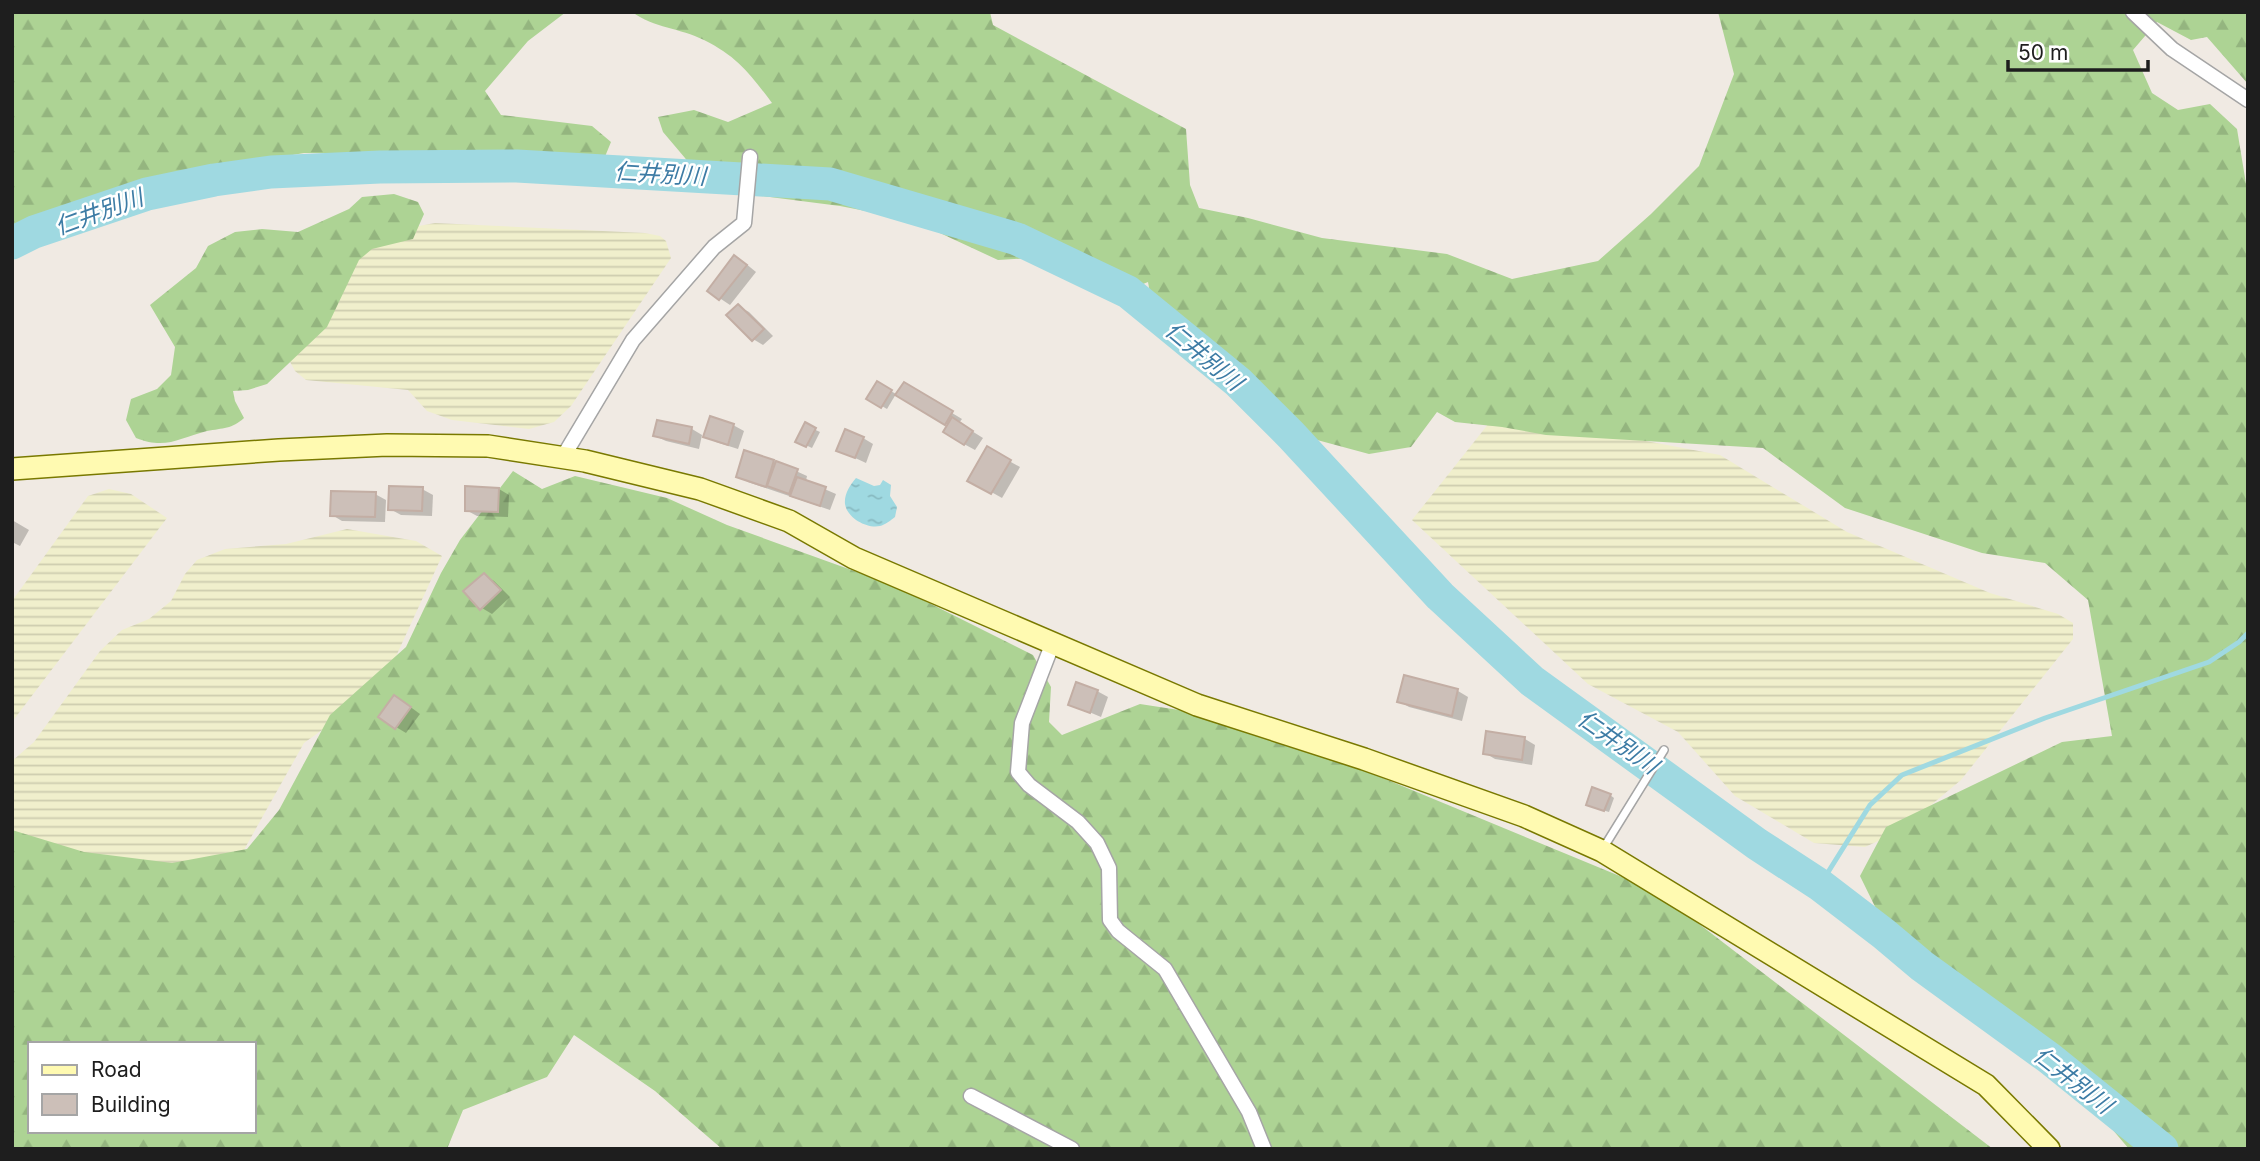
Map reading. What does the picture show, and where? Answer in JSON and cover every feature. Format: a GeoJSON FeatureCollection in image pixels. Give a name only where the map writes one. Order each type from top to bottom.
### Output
{"type":"FeatureCollection","features":[{"type":"Feature","properties":{"kind":"street"},"geometry":{"type":"LineString","coordinates":[[2133,12],[2172,49],[2248,100]]}},
{"type":"Feature","properties":{"kind":"street"},"geometry":{"type":"LineString","coordinates":[[563,457],[633,340],[714,247],[744,223],[750,157]]}},
{"type":"Feature","properties":{"kind":"street"},"geometry":{"type":"LineString","coordinates":[[12,469],[279,450],[387,445],[488,446],[563,457],[641,473],[700,489],[789,521],[854,558],[1197,705],[1364,759],[1524,816],[1602,851],[1986,1085],[2049,1149]]}},
{"type":"Feature","properties":{"kind":"street"},"geometry":{"type":"LineString","coordinates":[[1052,645],[1022,723],[1018,772],[1030,785],[1078,822],[1097,843],[1109,868],[1110,920],[1118,931],[1165,969],[1249,1112],[1264,1149]]}},
{"type":"Feature","properties":{"kind":"street"},"geometry":{"type":"LineString","coordinates":[[971,1096],[1072,1149]]}},
{"type":"Feature","properties":{"kind":"lane"},"geometry":{"type":"LineString","coordinates":[[1602,851],[1664,750]]}},
{"type":"Feature","properties":{"kind":"green space"},"geometry":{"type":"Polygon","coordinates":[[[12,12],[566,12],[528,41],[485,91],[501,115],[592,126],[611,142],[604,159],[304,153],[189,173],[96,200],[35,241],[12,248],[12,12]]]}},
{"type":"Feature","properties":{"kind":"green space"},"geometry":{"type":"Polygon","coordinates":[[[632,12],[990,12],[993,25],[1186,129],[1190,185],[1199,208],[1322,238],[1447,254],[1512,279],[1598,261],[1699,166],[1734,74],[1718,12],[2248,12],[2248,84],[2207,37],[2191,40],[2157,22],[2133,50],[2152,93],[2178,110],[2210,104],[2237,129],[2248,196],[2248,1149],[2129,1149],[2101,1116],[2049,1074],[1995,1006],[1885,927],[1860,876],[1886,827],[2062,742],[2112,736],[2088,600],[2045,563],[1982,553],[1845,508],[1763,448],[1546,435],[1455,422],[1437,412],[1411,447],[1369,454],[1306,437],[1213,343],[1150,293],[1148,282],[1106,299],[1030,258],[998,260],[912,220],[840,206],[706,189],[663,132],[658,117],[694,110],[728,122],[772,103],[750,75],[716,46],[632,12]]]}},
{"type":"Feature","properties":{"kind":"green space"},"geometry":{"type":"Polygon","coordinates":[[[394,194],[418,202],[424,214],[413,239],[372,249],[359,260],[327,327],[267,384],[233,391],[244,418],[240,422],[172,442],[156,443],[136,438],[126,420],[131,399],[157,389],[171,375],[175,347],[150,305],[196,268],[208,246],[235,232],[262,229],[298,232],[349,209],[362,197],[394,194]]]}},
{"type":"Feature","properties":{"kind":"green space"},"geometry":{"type":"Polygon","coordinates":[[[435,223],[645,233],[660,236],[666,241],[671,258],[571,406],[554,422],[529,429],[452,420],[427,411],[408,390],[306,380],[295,371],[289,360],[363,240],[435,223]]]}},
{"type":"Feature","properties":{"kind":"green space"},"geometry":{"type":"Polygon","coordinates":[[[1497,413],[1720,455],[1847,532],[1990,593],[2058,614],[2073,623],[2073,639],[1961,780],[1900,831],[1865,847],[1814,843],[1735,796],[1678,732],[1588,684],[1412,520],[1497,413]]]}},
{"type":"Feature","properties":{"kind":"green space"},"geometry":{"type":"Polygon","coordinates":[[[513,471],[542,489],[575,476],[667,498],[727,525],[893,585],[1033,655],[1051,687],[1049,722],[1062,735],[1140,704],[1179,710],[1349,764],[1656,891],[1993,1149],[722,1149],[655,1091],[574,1035],[547,1077],[463,1110],[447,1149],[12,1149],[12,830],[84,852],[172,863],[247,849],[279,810],[330,715],[406,647],[460,540],[513,471]]]}},
{"type":"Feature","properties":{"kind":"green space"},"geometry":{"type":"Polygon","coordinates":[[[109,489],[131,494],[167,518],[12,722],[12,601],[88,496],[109,489]]]}},
{"type":"Feature","properties":{"kind":"green space"},"geometry":{"type":"Polygon","coordinates":[[[347,529],[416,541],[442,556],[387,676],[357,705],[304,743],[240,857],[220,863],[113,865],[12,840],[12,761],[34,742],[100,651],[122,630],[149,619],[171,601],[185,574],[197,560],[225,549],[286,544],[347,529]]]}},
{"type":"Feature","properties":{"kind":"water"},"geometry":{"type":"Polygon","coordinates":[[[856,478],[874,486],[880,485],[883,480],[891,485],[890,496],[897,507],[895,517],[884,525],[875,526],[864,524],[849,514],[845,500],[856,478]]]}},
{"type":"Feature","properties":{"kind":"building"},"geometry":{"type":"Polygon","coordinates":[[[734,255],[747,265],[719,300],[707,291],[734,255]]]}},
{"type":"Feature","properties":{"kind":"building"},"geometry":{"type":"Polygon","coordinates":[[[738,304],[764,329],[752,341],[726,315],[738,304]]]}},
{"type":"Feature","properties":{"kind":"building"},"geometry":{"type":"Polygon","coordinates":[[[877,381],[892,390],[881,408],[866,399],[877,381]]]}},
{"type":"Feature","properties":{"kind":"building"},"geometry":{"type":"Polygon","coordinates":[[[904,382],[953,411],[945,425],[895,395],[904,382]]]}},
{"type":"Feature","properties":{"kind":"building"},"geometry":{"type":"Polygon","coordinates":[[[710,416],[734,424],[728,445],[703,437],[710,416]]]}},
{"type":"Feature","properties":{"kind":"building"},"geometry":{"type":"Polygon","coordinates":[[[952,417],[973,431],[964,445],[943,432],[952,417]]]}},
{"type":"Feature","properties":{"kind":"building"},"geometry":{"type":"Polygon","coordinates":[[[657,420],[692,427],[689,444],[653,436],[657,420]]]}},
{"type":"Feature","properties":{"kind":"building"},"geometry":{"type":"Polygon","coordinates":[[[805,422],[816,428],[806,447],[795,442],[805,422]]]}},
{"type":"Feature","properties":{"kind":"building"},"geometry":{"type":"Polygon","coordinates":[[[845,429],[864,437],[855,458],[836,451],[845,429]]]}},
{"type":"Feature","properties":{"kind":"building"},"geometry":{"type":"Polygon","coordinates":[[[987,446],[1011,460],[991,494],[967,481],[987,446]]]}},
{"type":"Feature","properties":{"kind":"building"},"geometry":{"type":"Polygon","coordinates":[[[744,450],[774,460],[766,487],[736,477],[744,450]]]}},
{"type":"Feature","properties":{"kind":"building"},"geometry":{"type":"Polygon","coordinates":[[[776,461],[798,469],[789,494],[767,486],[776,461]]]}},
{"type":"Feature","properties":{"kind":"building"},"geometry":{"type":"Polygon","coordinates":[[[797,477],[826,487],[820,506],[790,496],[797,477]]]}},
{"type":"Feature","properties":{"kind":"building"},"geometry":{"type":"Polygon","coordinates":[[[389,486],[423,487],[422,511],[388,510],[389,486]]]}},
{"type":"Feature","properties":{"kind":"building"},"geometry":{"type":"Polygon","coordinates":[[[465,486],[499,488],[498,512],[465,511],[465,486]]]}},
{"type":"Feature","properties":{"kind":"building"},"geometry":{"type":"Polygon","coordinates":[[[331,491],[376,492],[375,517],[330,516],[331,491]]]}},
{"type":"Feature","properties":{"kind":"building"},"geometry":{"type":"Polygon","coordinates":[[[484,573],[501,590],[480,610],[463,591],[484,573]]]}},
{"type":"Feature","properties":{"kind":"building"},"geometry":{"type":"Polygon","coordinates":[[[1404,675],[1458,689],[1452,716],[1397,702],[1404,675]]]}},
{"type":"Feature","properties":{"kind":"building"},"geometry":{"type":"Polygon","coordinates":[[[1076,682],[1098,690],[1090,713],[1068,705],[1076,682]]]}},
{"type":"Feature","properties":{"kind":"building"},"geometry":{"type":"Polygon","coordinates":[[[394,695],[411,707],[395,729],[378,717],[394,695]]]}},
{"type":"Feature","properties":{"kind":"building"},"geometry":{"type":"Polygon","coordinates":[[[1486,731],[1525,737],[1522,760],[1483,754],[1486,731]]]}},
{"type":"Feature","properties":{"kind":"building"},"geometry":{"type":"Polygon","coordinates":[[[1592,787],[1611,794],[1604,811],[1586,805],[1592,787]]]}},
{"type":"Feature","properties":{"kind":"waterway","name":"仁井別川"},"geometry":{"type":"LineString","coordinates":[[12,243],[34,232],[147,194],[214,180],[271,172],[380,167],[517,166],[830,184],[1017,239],[1128,292],[1238,382],[1291,435],[1440,596],[1532,681],[1757,844],[1820,885],[1922,966],[2049,1058],[2162,1149]]}},
{"type":"Feature","properties":{"kind":"waterway"},"geometry":{"type":"LineString","coordinates":[[1820,885],[1870,805],[1902,775],[2045,718],[2209,662],[2248,633]]}}]}
